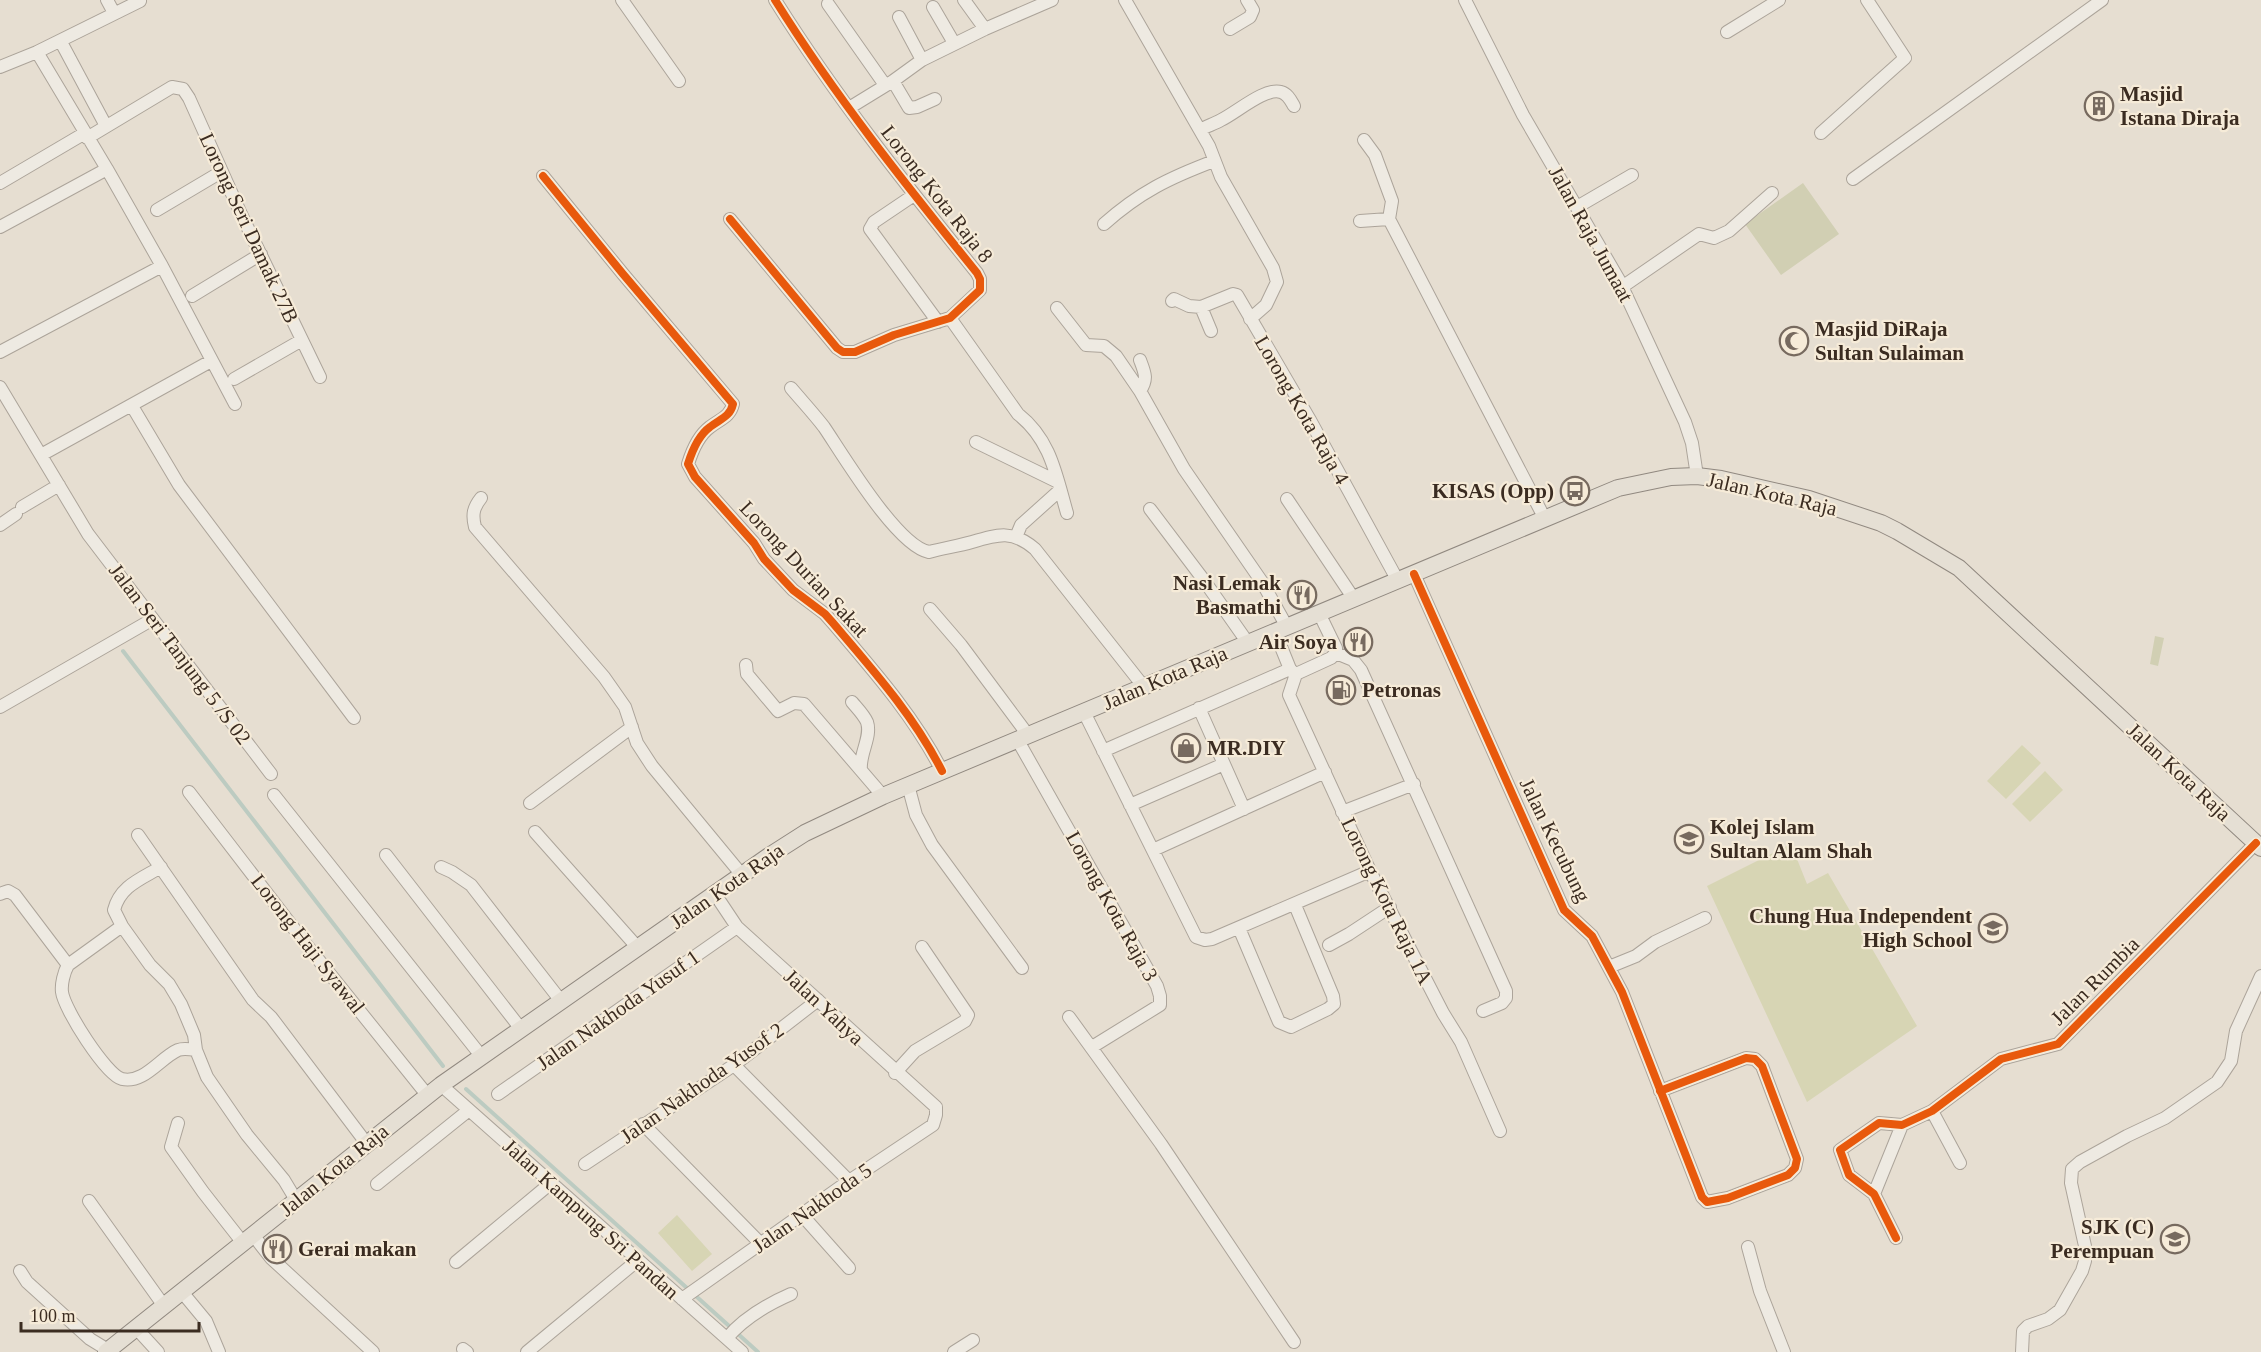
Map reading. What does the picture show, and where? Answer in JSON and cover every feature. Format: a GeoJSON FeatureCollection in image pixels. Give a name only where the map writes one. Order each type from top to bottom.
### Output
{"type":"FeatureCollection","features":[{"type":"Feature","properties":{"kind":"main road","name":"Jalan Kota Raja"},"geometry":{"type":"LineString","coordinates":[[107,1351],[434,1090],[805,833],[908,785],[1618,488],[1671,477],[1697,476],[1721,479],[1809,499],[1881,523],[1959,568],[2258,846]]}},
{"type":"Feature","properties":{"kind":"street"},"geometry":{"type":"LineString","coordinates":[[107,0],[114,14]]}},
{"type":"Feature","properties":{"kind":"street"},"geometry":{"type":"LineString","coordinates":[[622,0],[678,81]]}},
{"type":"Feature","properties":{"kind":"street","name":"Lorong Kota Raja 8"},"geometry":{"type":"LineString","coordinates":[[730,219],[806,312],[843,352],[855,352],[894,334],[944,320],[980,290],[980,279],[849,108],[775,0]]}},
{"type":"Feature","properties":{"kind":"street"},"geometry":{"type":"LineString","coordinates":[[964,0],[985,29]]}},
{"type":"Feature","properties":{"kind":"street"},"geometry":{"type":"LineString","coordinates":[[849,108],[922,60],[954,43],[1052,0]]}},
{"type":"Feature","properties":{"kind":"street"},"geometry":{"type":"LineString","coordinates":[[1125,0],[1209,146],[1214,161],[1239,210],[1274,268],[1277,282],[1266,305],[1250,319]]}},
{"type":"Feature","properties":{"kind":"street"},"geometry":{"type":"LineString","coordinates":[[1230,30],[1250,18],[1253,10],[1247,0]]}},
{"type":"Feature","properties":{"kind":"street","name":"Jalan Raja Jumaat"},"geometry":{"type":"LineString","coordinates":[[1465,0],[1523,115],[1622,287],[1685,422],[1692,443],[1697,476]]}},
{"type":"Feature","properties":{"kind":"street"},"geometry":{"type":"LineString","coordinates":[[1727,32],[1779,0]]}},
{"type":"Feature","properties":{"kind":"street"},"geometry":{"type":"LineString","coordinates":[[1821,133],[1905,58],[1867,0]]}},
{"type":"Feature","properties":{"kind":"street"},"geometry":{"type":"LineString","coordinates":[[1853,179],[2102,0]]}},
{"type":"Feature","properties":{"kind":"street"},"geometry":{"type":"LineString","coordinates":[[0,68],[61,42],[140,1]]}},
{"type":"Feature","properties":{"kind":"street"},"geometry":{"type":"LineString","coordinates":[[828,4],[909,108],[935,99]]}},
{"type":"Feature","properties":{"kind":"street"},"geometry":{"type":"LineString","coordinates":[[933,7],[954,43]]}},
{"type":"Feature","properties":{"kind":"street"},"geometry":{"type":"LineString","coordinates":[[899,17],[922,60]]}},
{"type":"Feature","properties":{"kind":"street"},"geometry":{"type":"LineString","coordinates":[[0,183],[106,126],[61,42]]}},
{"type":"Feature","properties":{"kind":"street"},"geometry":{"type":"LineString","coordinates":[[37,52],[162,266],[235,404]]}},
{"type":"Feature","properties":{"kind":"street","name":"Lorong Seri Damak 27B"},"geometry":{"type":"LineString","coordinates":[[106,126],[172,87],[183,89],[320,377]]}},
{"type":"Feature","properties":{"kind":"street"},"geometry":{"type":"LineString","coordinates":[[1200,130],[1222,120],[1261,96],[1274,92],[1281,92],[1288,96],[1294,106]]}},
{"type":"Feature","properties":{"kind":"street"},"geometry":{"type":"LineString","coordinates":[[1365,140],[1375,155],[1392,201],[1389,219],[1545,519]]}},
{"type":"Feature","properties":{"kind":"street"},"geometry":{"type":"LineString","coordinates":[[1104,224],[1130,201],[1151,188],[1214,161]]}},
{"type":"Feature","properties":{"kind":"street"},"geometry":{"type":"LineString","coordinates":[[0,227],[107,169]]}},
{"type":"Feature","properties":{"kind":"street"},"geometry":{"type":"LineString","coordinates":[[157,210],[221,172]]}},
{"type":"Feature","properties":{"kind":"street"},"geometry":{"type":"LineString","coordinates":[[1576,207],[1632,175]]}},
{"type":"Feature","properties":{"kind":"street","name":"Lorong Durian Sakat"},"geometry":{"type":"LineString","coordinates":[[543,176],[733,404],[731,412],[719,423],[710,427],[697,442],[688,464],[695,477],[754,543],[764,559],[786,582],[833,623],[905,710],[928,744],[942,771]]}},
{"type":"Feature","properties":{"kind":"street"},"geometry":{"type":"LineString","coordinates":[[1622,287],[1700,234],[1714,238],[1729,231],[1772,193]]}},
{"type":"Feature","properties":{"kind":"street"},"geometry":{"type":"LineString","coordinates":[[914,195],[874,222],[870,229],[1018,414],[1027,421],[1046,445],[1052,457],[1067,513]]}},
{"type":"Feature","properties":{"kind":"street"},"geometry":{"type":"LineString","coordinates":[[1360,221],[1389,219]]}},
{"type":"Feature","properties":{"kind":"street"},"geometry":{"type":"LineString","coordinates":[[192,296],[261,254]]}},
{"type":"Feature","properties":{"kind":"street"},"geometry":{"type":"LineString","coordinates":[[0,352],[162,266]]}},
{"type":"Feature","properties":{"kind":"street","name":"Lorong Kota Raja 4"},"geometry":{"type":"LineString","coordinates":[[1201,307],[1233,294],[1237,295],[1310,420],[1398,581]]}},
{"type":"Feature","properties":{"kind":"street"},"geometry":{"type":"LineString","coordinates":[[1172,301],[1174,299],[1189,306],[1201,307],[1211,331]]}},
{"type":"Feature","properties":{"kind":"street","name":"Lorong Kota Raja 1A"},"geometry":{"type":"LineString","coordinates":[[1057,308],[1086,345],[1104,346],[1116,356],[1140,391],[1184,469],[1262,582],[1281,630],[1293,672],[1289,695],[1370,871],[1443,1013],[1461,1042],[1500,1131]]}},
{"type":"Feature","properties":{"kind":"street"},"geometry":{"type":"LineString","coordinates":[[234,379],[302,340]]}},
{"type":"Feature","properties":{"kind":"street"},"geometry":{"type":"LineString","coordinates":[[1140,360],[1146,372],[1146,382],[1140,391]]}},
{"type":"Feature","properties":{"kind":"street"},"geometry":{"type":"LineString","coordinates":[[41,455],[211,361]]}},
{"type":"Feature","properties":{"kind":"street","name":"Jalan Seri Tanjung 5 /S 02"},"geometry":{"type":"LineString","coordinates":[[0,387],[88,534],[271,774]]}},
{"type":"Feature","properties":{"kind":"street"},"geometry":{"type":"LineString","coordinates":[[791,388],[823,426],[854,475],[895,526],[921,550],[929,552],[989,536],[1016,537],[1024,540],[1035,549],[1144,687]]}},
{"type":"Feature","properties":{"kind":"street"},"geometry":{"type":"LineString","coordinates":[[132,406],[179,485],[354,718]]}},
{"type":"Feature","properties":{"kind":"street"},"geometry":{"type":"LineString","coordinates":[[976,442],[1059,486]]}},
{"type":"Feature","properties":{"kind":"street"},"geometry":{"type":"LineString","coordinates":[[0,525],[59,485]]}},
{"type":"Feature","properties":{"kind":"street"},"geometry":{"type":"LineString","coordinates":[[1016,537],[1021,525],[1059,486]]}},
{"type":"Feature","properties":{"kind":"street"},"geometry":{"type":"LineString","coordinates":[[481,498],[472,516],[475,527],[604,677],[625,706],[637,743],[652,766],[742,875]]}},
{"type":"Feature","properties":{"kind":"street"},"geometry":{"type":"LineString","coordinates":[[1287,499],[1354,599]]}},
{"type":"Feature","properties":{"kind":"street"},"geometry":{"type":"LineString","coordinates":[[1150,509],[1248,643]]}},
{"type":"Feature","properties":{"kind":"street","name":"Jalan Kecubung"},"geometry":{"type":"LineString","coordinates":[[1414,574],[1564,910],[1592,936],[1622,992],[1660,1091],[1702,1197],[1707,1202],[1728,1198],[1788,1175],[1795,1168],[1797,1160],[1762,1065],[1755,1059],[1746,1058],[1660,1091]]}},
{"type":"Feature","properties":{"kind":"street"},"geometry":{"type":"LineString","coordinates":[[930,609],[961,645],[1023,737]]}},
{"type":"Feature","properties":{"kind":"street"},"geometry":{"type":"LineString","coordinates":[[1103,751],[1199,708],[1331,658],[1336,653],[1336,648],[1319,613]]}},
{"type":"Feature","properties":{"kind":"street"},"geometry":{"type":"LineString","coordinates":[[0,707],[153,619]]}},
{"type":"Feature","properties":{"kind":"street"},"geometry":{"type":"LineString","coordinates":[[1336,653],[1353,660],[1361,670],[1506,991],[1506,998],[1502,1003],[1483,1011]]}},
{"type":"Feature","properties":{"kind":"street"},"geometry":{"type":"LineString","coordinates":[[746,665],[747,674],[778,711],[794,703],[804,704],[883,796]]}},
{"type":"Feature","properties":{"kind":"street"},"geometry":{"type":"LineString","coordinates":[[852,702],[868,725],[860,763],[861,770]]}},
{"type":"Feature","properties":{"kind":"street"},"geometry":{"type":"LineString","coordinates":[[1199,708],[1244,809]]}},
{"type":"Feature","properties":{"kind":"street"},"geometry":{"type":"LineString","coordinates":[[1084,712],[1196,937],[1205,940],[1212,939],[1370,871]]}},
{"type":"Feature","properties":{"kind":"street"},"geometry":{"type":"LineString","coordinates":[[530,803],[632,727]]}},
{"type":"Feature","properties":{"kind":"street","name":"Lorong Kota Raja 3"},"geometry":{"type":"LineString","coordinates":[[1023,737],[1161,996],[1160,1005],[1092,1047]]}},
{"type":"Feature","properties":{"kind":"street"},"geometry":{"type":"LineString","coordinates":[[1130,805],[1224,764]]}},
{"type":"Feature","properties":{"kind":"street"},"geometry":{"type":"LineString","coordinates":[[1153,850],[1324,772]]}},
{"type":"Feature","properties":{"kind":"street"},"geometry":{"type":"LineString","coordinates":[[1342,812],[1414,784]]}},
{"type":"Feature","properties":{"kind":"street"},"geometry":{"type":"LineString","coordinates":[[908,785],[916,815],[932,845],[1022,968]]}},
{"type":"Feature","properties":{"kind":"street","name":"Lorong Haji Syawal"},"geometry":{"type":"LineString","coordinates":[[189,792],[304,943],[434,1090]]}},
{"type":"Feature","properties":{"kind":"street"},"geometry":{"type":"LineString","coordinates":[[274,795],[482,1057]]}},
{"type":"Feature","properties":{"kind":"street"},"geometry":{"type":"LineString","coordinates":[[535,832],[638,948]]}},
{"type":"Feature","properties":{"kind":"street"},"geometry":{"type":"LineString","coordinates":[[138,834],[253,1000],[271,1017],[367,1144]]}},
{"type":"Feature","properties":{"kind":"street","name":"Jalan Rumbia"},"geometry":{"type":"LineString","coordinates":[[1896,1238],[1874,1194],[1849,1175],[1840,1150],[1879,1123],[1902,1125],[1932,1111],[2001,1059],[2058,1044],[2258,846]]}},
{"type":"Feature","properties":{"kind":"street"},"geometry":{"type":"LineString","coordinates":[[386,855],[521,1029]]}},
{"type":"Feature","properties":{"kind":"street"},"geometry":{"type":"LineString","coordinates":[[161,867],[132,883],[122,892],[114,910],[122,926],[175,994],[194,1035],[196,1050],[207,1077],[247,1135],[284,1180],[297,1200]]}},
{"type":"Feature","properties":{"kind":"street"},"geometry":{"type":"LineString","coordinates":[[441,867],[471,885],[561,1001]]}},
{"type":"Feature","properties":{"kind":"street"},"geometry":{"type":"LineString","coordinates":[[0,894],[8,891],[15,896],[68,965]]}},
{"type":"Feature","properties":{"kind":"street","name":"Jalan Yahya"},"geometry":{"type":"LineString","coordinates":[[715,894],[737,927],[895,1073],[936,1107],[936,1115]]}},
{"type":"Feature","properties":{"kind":"street"},"geometry":{"type":"LineString","coordinates":[[1239,928],[1279,1022],[1291,1026],[1334,1004],[1333,996],[1294,905]]}},
{"type":"Feature","properties":{"kind":"street"},"geometry":{"type":"LineString","coordinates":[[1329,945],[1390,907]]}},
{"type":"Feature","properties":{"kind":"street"},"geometry":{"type":"LineString","coordinates":[[1609,967],[1636,956],[1655,942],[1705,918]]}},
{"type":"Feature","properties":{"kind":"street"},"geometry":{"type":"LineString","coordinates":[[122,926],[68,965],[62,992],[71,1015],[108,1068],[120,1079],[135,1079],[180,1048],[196,1050]]}},
{"type":"Feature","properties":{"kind":"street","name":"Jalan Nakhoda Yusuf 1"},"geometry":{"type":"LineString","coordinates":[[498,1094],[737,927]]}},
{"type":"Feature","properties":{"kind":"street"},"geometry":{"type":"LineString","coordinates":[[895,1073],[915,1051],[964,1021],[968,1015],[922,947]]}},
{"type":"Feature","properties":{"kind":"street"},"geometry":{"type":"LineString","coordinates":[[2022,1352],[2023,1331],[2028,1326],[2048,1319],[2060,1310],[2082,1271],[2085,1261],[2085,1246],[2079,1212],[2070,1183],[2072,1169],[2080,1162],[2127,1136],[2165,1118],[2217,1082],[2231,1061],[2236,1031],[2261,976]]}},
{"type":"Feature","properties":{"kind":"street","name":"Jalan Nakhoda Yusof 2"},"geometry":{"type":"LineString","coordinates":[[585,1164],[734,1065],[818,1000]]}},
{"type":"Feature","properties":{"kind":"street"},"geometry":{"type":"LineString","coordinates":[[1069,1017],[1161,1143],[1294,1342]]}},
{"type":"Feature","properties":{"kind":"street"},"geometry":{"type":"LineString","coordinates":[[734,1065],[849,1181]]}},
{"type":"Feature","properties":{"kind":"street","name":"Jalan Kampung Sri Pandan"},"geometry":{"type":"LineString","coordinates":[[434,1090],[469,1110],[638,1260],[688,1295],[731,1333],[742,1352]]}},
{"type":"Feature","properties":{"kind":"street"},"geometry":{"type":"LineString","coordinates":[[377,1184],[469,1110]]}},
{"type":"Feature","properties":{"kind":"street"},"geometry":{"type":"LineString","coordinates":[[1932,1111],[1960,1163]]}},
{"type":"Feature","properties":{"kind":"street","name":"Jalan Nakhoda 5"},"geometry":{"type":"LineString","coordinates":[[688,1295],[849,1181],[933,1125],[936,1115]]}},
{"type":"Feature","properties":{"kind":"street"},"geometry":{"type":"LineString","coordinates":[[178,1123],[171,1147],[248,1239],[272,1258],[373,1352]]}},
{"type":"Feature","properties":{"kind":"street"},"geometry":{"type":"LineString","coordinates":[[643,1125],[761,1244]]}},
{"type":"Feature","properties":{"kind":"street"},"geometry":{"type":"LineString","coordinates":[[1874,1194],[1902,1125]]}},
{"type":"Feature","properties":{"kind":"street"},"geometry":{"type":"LineString","coordinates":[[456,1262],[551,1183]]}},
{"type":"Feature","properties":{"kind":"street"},"geometry":{"type":"LineString","coordinates":[[89,1201],[164,1306]]}},
{"type":"Feature","properties":{"kind":"street"},"geometry":{"type":"LineString","coordinates":[[802,1215],[849,1268]]}},
{"type":"Feature","properties":{"kind":"street"},"geometry":{"type":"LineString","coordinates":[[1748,1246],[1760,1291],[1784,1352]]}},
{"type":"Feature","properties":{"kind":"street"},"geometry":{"type":"LineString","coordinates":[[526,1352],[638,1260]]}},
{"type":"Feature","properties":{"kind":"street"},"geometry":{"type":"LineString","coordinates":[[20,1271],[27,1282],[90,1339],[107,1351]]}},
{"type":"Feature","properties":{"kind":"street"},"geometry":{"type":"LineString","coordinates":[[182,1292],[206,1321],[219,1352]]}},
{"type":"Feature","properties":{"kind":"street"},"geometry":{"type":"LineString","coordinates":[[731,1333],[768,1305],[791,1294]]}},
{"type":"Feature","properties":{"kind":"street"},"geometry":{"type":"LineString","coordinates":[[136,1328],[158,1352]]}},
{"type":"Feature","properties":{"kind":"street"},"geometry":{"type":"LineString","coordinates":[[954,1352],[973,1340]]}},
{"type":"Feature","properties":{"kind":"shaded area"},"geometry":{"type":"Polygon","coordinates":[[[1803,183],[1839,234],[1781,275],[1745,224],[1803,183]]]}},
{"type":"Feature","properties":{"kind":"shaded area"},"geometry":{"type":"Polygon","coordinates":[[[2155,636],[2164,638],[2158,666],[2150,664],[2155,636]]]}},
{"type":"Feature","properties":{"kind":"shaded area"},"geometry":{"type":"Polygon","coordinates":[[[2022,745],[2041,763],[2006,799],[1987,781],[2022,745]]]}},
{"type":"Feature","properties":{"kind":"shaded area"},"geometry":{"type":"Polygon","coordinates":[[[2045,771],[2063,790],[2030,822],[2012,804],[2045,771]]]}},
{"type":"Feature","properties":{"kind":"shaded area"},"geometry":{"type":"Polygon","coordinates":[[[1791,844],[1807,884],[1828,873],[1917,1026],[1807,1102],[1707,886],[1791,844]]]}},
{"type":"Feature","properties":{"kind":"shaded area"},"geometry":{"type":"Polygon","coordinates":[[[677,1215],[712,1254],[692,1271],[658,1233],[677,1215]]]}},
{"type":"Feature","properties":{"kind":"waterway"},"geometry":{"type":"LineString","coordinates":[[123,651],[443,1066]]}},
{"type":"Feature","properties":{"kind":"waterway"},"geometry":{"type":"LineString","coordinates":[[466,1089],[758,1352]]}},
{"type":"Feature","properties":{"kind":"cycle path"},"geometry":{"type":"LineString","coordinates":[[730,219],[837,348],[843,352],[855,352],[894,335],[950,318],[980,290],[980,279],[977,273],[847,105],[775,0]]}},
{"type":"Feature","properties":{"kind":"cycle path"},"geometry":{"type":"LineString","coordinates":[[543,176],[733,404],[727,415],[706,430],[696,444],[688,464],[695,477],[754,543],[764,559],[793,590],[825,614],[863,658],[906,712],[942,771]]}},
{"type":"Feature","properties":{"kind":"cycle path"},"geometry":{"type":"LineString","coordinates":[[1414,574],[1564,910],[1592,936],[1622,992],[1702,1197],[1707,1202],[1728,1198],[1788,1175],[1795,1168],[1797,1159],[1762,1066],[1755,1059],[1746,1058],[1660,1091]]}},
{"type":"Feature","properties":{"kind":"cycle path"},"geometry":{"type":"LineString","coordinates":[[1896,1238],[1874,1194],[1849,1175],[1840,1150],[1879,1123],[1902,1125],[1932,1111],[2001,1059],[2058,1044],[2256,843]]}},
{"type":"Feature","properties":{"kind":"place","name":"Masjid Istana Diraja"},"geometry":{"type":"Point","coordinates":[2099,106]}},
{"type":"Feature","properties":{"kind":"place","name":"Masjid DiRaja Sultan Sulaiman"},"geometry":{"type":"Point","coordinates":[1794,341]}},
{"type":"Feature","properties":{"kind":"place","name":"KISAS (Opp)"},"geometry":{"type":"Point","coordinates":[1575,491]}},
{"type":"Feature","properties":{"kind":"place","name":"Nasi Lemak Basmathi"},"geometry":{"type":"Point","coordinates":[1302,595]}},
{"type":"Feature","properties":{"kind":"place","name":"Air Soya"},"geometry":{"type":"Point","coordinates":[1358,642]}},
{"type":"Feature","properties":{"kind":"place","name":"Petronas"},"geometry":{"type":"Point","coordinates":[1341,690]}},
{"type":"Feature","properties":{"kind":"place","name":"MR.DIY"},"geometry":{"type":"Point","coordinates":[1186,748]}},
{"type":"Feature","properties":{"kind":"place","name":"Kolej Islam Sultan Alam Shah"},"geometry":{"type":"Point","coordinates":[1689,839]}},
{"type":"Feature","properties":{"kind":"place","name":"Chung Hua Independent High School"},"geometry":{"type":"Point","coordinates":[1993,928]}},
{"type":"Feature","properties":{"kind":"place","name":"SJK (C) Perempuan"},"geometry":{"type":"Point","coordinates":[2175,1239]}},
{"type":"Feature","properties":{"kind":"place","name":"Gerai makan"},"geometry":{"type":"Point","coordinates":[277,1249]}}]}
